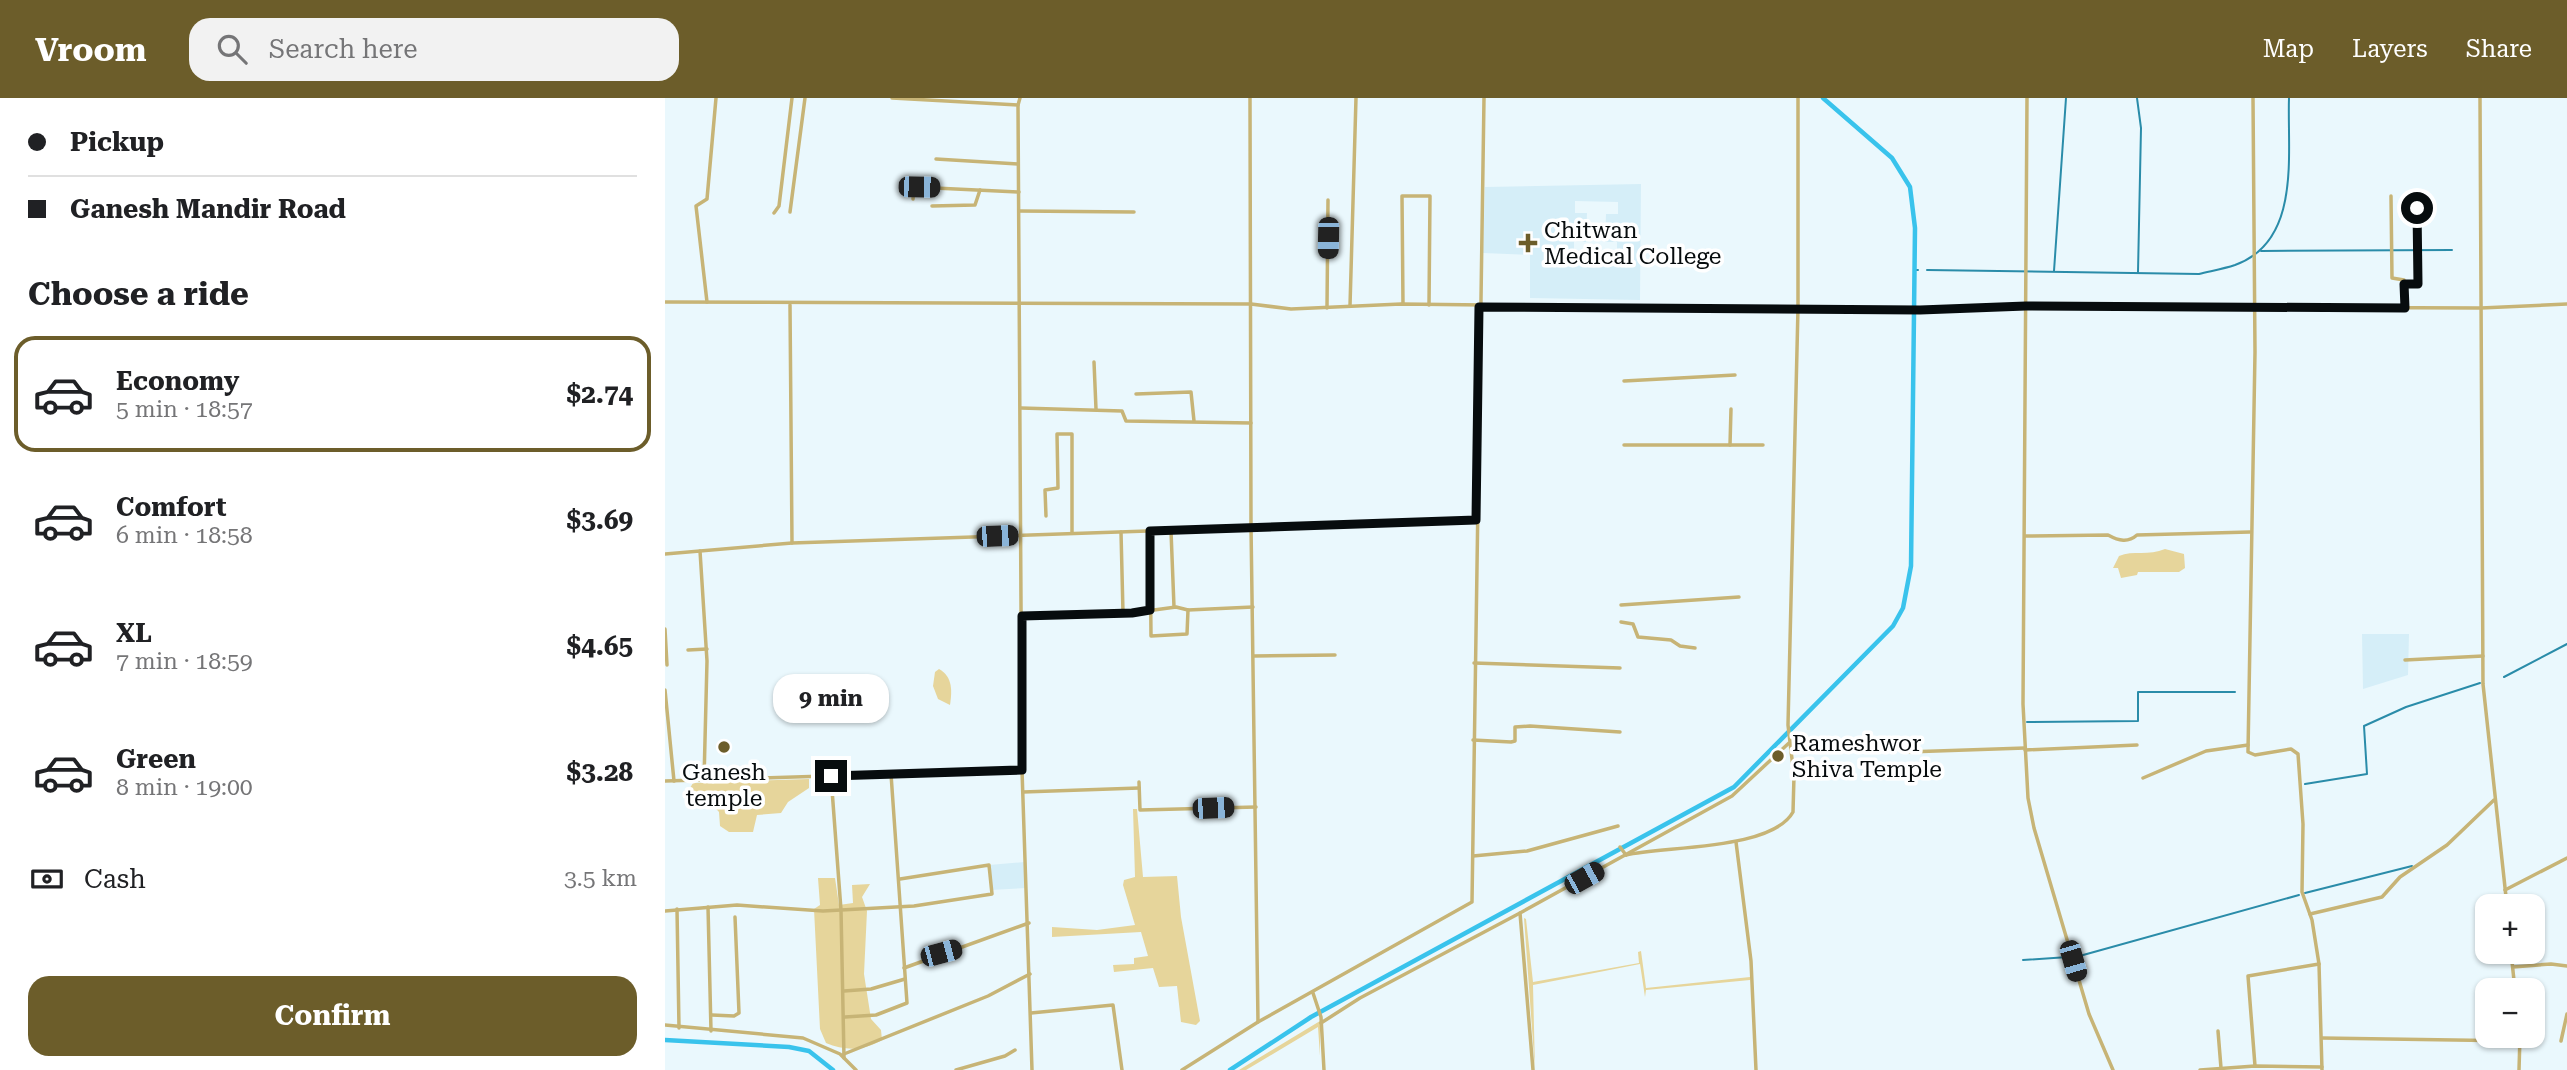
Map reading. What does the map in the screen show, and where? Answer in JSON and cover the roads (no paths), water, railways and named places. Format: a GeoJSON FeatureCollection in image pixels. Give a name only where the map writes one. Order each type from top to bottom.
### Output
{"type":"FeatureCollection","features":[{"type":"Feature","properties":{"kind":"street"},"geometry":{"type":"LineString","coordinates":[[707,302],[696,206],[707,199],[716,98]]}},
{"type":"Feature","properties":{"kind":"street"},"geometry":{"type":"LineString","coordinates":[[774,212],[779,206],[792,98]]}},
{"type":"Feature","properties":{"kind":"street"},"geometry":{"type":"LineString","coordinates":[[790,212],[806,98]]}},
{"type":"Feature","properties":{"kind":"street"},"geometry":{"type":"LineString","coordinates":[[892,98],[1018,105]]}},
{"type":"Feature","properties":{"kind":"street"},"geometry":{"type":"LineString","coordinates":[[1020,98],[1018,164],[1022,770],[1032,1070]]}},
{"type":"Feature","properties":{"kind":"street"},"geometry":{"type":"LineString","coordinates":[[1250,98],[1251,526],[1258,1021]]}},
{"type":"Feature","properties":{"kind":"street"},"geometry":{"type":"LineString","coordinates":[[1350,306],[1356,98]]}},
{"type":"Feature","properties":{"kind":"street"},"geometry":{"type":"LineString","coordinates":[[1182,1070],[1258,1021],[1313,993],[1472,902],[1484,98]]}},
{"type":"Feature","properties":{"kind":"street"},"geometry":{"type":"LineString","coordinates":[[1625,854],[1736,842],[1768,831],[1791,816],[1794,776],[1788,725],[1798,308],[1798,98]]}},
{"type":"Feature","properties":{"kind":"street"},"geometry":{"type":"LineString","coordinates":[[2027,98],[2024,536],[2025,749],[2028,798],[2033,828],[2089,1014],[2113,1070]]}},
{"type":"Feature","properties":{"kind":"street"},"geometry":{"type":"LineString","coordinates":[[2200,1070],[2255,1066],[2322,1068],[2319,964],[2310,914],[2302,892],[2303,824],[2298,754],[2291,749],[2255,755],[2248,752],[2254,306],[2253,98]]}},
{"type":"Feature","properties":{"kind":"street"},"geometry":{"type":"LineString","coordinates":[[2480,98],[2483,656],[2494,800],[2506,894]]}},
{"type":"Feature","properties":{"kind":"street"},"geometry":{"type":"LineString","coordinates":[[936,159],[1018,164]]}},
{"type":"Feature","properties":{"kind":"street"},"geometry":{"type":"LineString","coordinates":[[913,199],[914,187],[1019,192]]}},
{"type":"Feature","properties":{"kind":"street"},"geometry":{"type":"LineString","coordinates":[[932,206],[975,205],[980,190]]}},
{"type":"Feature","properties":{"kind":"street"},"geometry":{"type":"LineString","coordinates":[[1403,304],[1402,196],[1430,196],[1429,305]]}},
{"type":"Feature","properties":{"kind":"street"},"geometry":{"type":"LineString","coordinates":[[2391,196],[2392,278],[2404,281],[2405,308]]}},
{"type":"Feature","properties":{"kind":"street"},"geometry":{"type":"LineString","coordinates":[[2404,284],[2418,284],[2417,197]]}},
{"type":"Feature","properties":{"kind":"street"},"geometry":{"type":"LineString","coordinates":[[1327,308],[1328,200]]}},
{"type":"Feature","properties":{"kind":"street"},"geometry":{"type":"LineString","coordinates":[[1019,211],[1134,212]]}},
{"type":"Feature","properties":{"kind":"street"},"geometry":{"type":"LineString","coordinates":[[665,302],[790,305],[1251,304],[1327,308],[1403,304],[1906,310],[2026,306],[2481,308],[2567,303]]}},
{"type":"Feature","properties":{"kind":"street"},"geometry":{"type":"LineString","coordinates":[[790,305],[792,543]]}},
{"type":"Feature","properties":{"kind":"street"},"geometry":{"type":"LineString","coordinates":[[1094,362],[1096,410]]}},
{"type":"Feature","properties":{"kind":"street"},"geometry":{"type":"LineString","coordinates":[[1624,381],[1735,375]]}},
{"type":"Feature","properties":{"kind":"street"},"geometry":{"type":"LineString","coordinates":[[1136,394],[1191,392],[1194,421]]}},
{"type":"Feature","properties":{"kind":"street"},"geometry":{"type":"LineString","coordinates":[[1021,408],[1122,411],[1126,421],[1251,423]]}},
{"type":"Feature","properties":{"kind":"street"},"geometry":{"type":"LineString","coordinates":[[1730,445],[1731,409]]}},
{"type":"Feature","properties":{"kind":"street"},"geometry":{"type":"LineString","coordinates":[[1046,516],[1045,489],[1058,488],[1057,434],[1072,434],[1072,533]]}},
{"type":"Feature","properties":{"kind":"street"},"geometry":{"type":"LineString","coordinates":[[1624,445],[1763,446]]}},
{"type":"Feature","properties":{"kind":"street"},"geometry":{"type":"LineString","coordinates":[[665,554],[792,543],[1476,520]]}},
{"type":"Feature","properties":{"kind":"street"},"geometry":{"type":"LineString","coordinates":[[1150,531],[1151,636],[1187,634],[1188,610]]}},
{"type":"Feature","properties":{"kind":"street"},"geometry":{"type":"LineString","coordinates":[[1171,531],[1174,607]]}},
{"type":"Feature","properties":{"kind":"street"},"geometry":{"type":"LineString","coordinates":[[1121,532],[1123,613]]}},
{"type":"Feature","properties":{"kind":"street"},"geometry":{"type":"LineString","coordinates":[[2024,536],[2109,535],[2117,541],[2131,540],[2137,535],[2250,532]]}},
{"type":"Feature","properties":{"kind":"street"},"geometry":{"type":"LineString","coordinates":[[700,551],[707,649],[704,780]]}},
{"type":"Feature","properties":{"kind":"street"},"geometry":{"type":"LineString","coordinates":[[1621,605],[1739,597]]}},
{"type":"Feature","properties":{"kind":"street"},"geometry":{"type":"LineString","coordinates":[[1022,616],[1123,613],[1174,607],[1188,610],[1253,607]]}},
{"type":"Feature","properties":{"kind":"street"},"geometry":{"type":"LineString","coordinates":[[1621,622],[1633,624],[1637,637],[1671,640],[1681,646],[1695,648]]}},
{"type":"Feature","properties":{"kind":"street"},"geometry":{"type":"LineString","coordinates":[[665,629],[667,665]]}},
{"type":"Feature","properties":{"kind":"street"},"geometry":{"type":"LineString","coordinates":[[688,650],[707,649]]}},
{"type":"Feature","properties":{"kind":"street"},"geometry":{"type":"LineString","coordinates":[[1254,656],[1335,655]]}},
{"type":"Feature","properties":{"kind":"street"},"geometry":{"type":"LineString","coordinates":[[2405,660],[2483,656]]}},
{"type":"Feature","properties":{"kind":"street"},"geometry":{"type":"LineString","coordinates":[[1474,663],[1620,668]]}},
{"type":"Feature","properties":{"kind":"street"},"geometry":{"type":"LineString","coordinates":[[665,690],[674,780]]}},
{"type":"Feature","properties":{"kind":"street"},"geometry":{"type":"LineString","coordinates":[[1473,740],[1511,742],[1515,741],[1515,727],[1530,726],[1620,732]]}},
{"type":"Feature","properties":{"kind":"street"},"geometry":{"type":"LineString","coordinates":[[1321,1023],[1360,998],[1732,796],[1790,742]]}},
{"type":"Feature","properties":{"kind":"street"},"geometry":{"type":"LineString","coordinates":[[1907,752],[2137,745]]}},
{"type":"Feature","properties":{"kind":"street"},"geometry":{"type":"LineString","coordinates":[[2143,778],[2206,751],[2248,745]]}},
{"type":"Feature","properties":{"kind":"street"},"geometry":{"type":"LineString","coordinates":[[665,781],[1022,770]]}},
{"type":"Feature","properties":{"kind":"street"},"geometry":{"type":"LineString","coordinates":[[845,1017],[876,1015],[907,1003],[891,774]]}},
{"type":"Feature","properties":{"kind":"street"},"geometry":{"type":"LineString","coordinates":[[831,776],[841,910],[844,1056]]}},
{"type":"Feature","properties":{"kind":"street"},"geometry":{"type":"LineString","coordinates":[[1139,782],[1140,810],[1257,807]]}},
{"type":"Feature","properties":{"kind":"street"},"geometry":{"type":"LineString","coordinates":[[1024,792],[1139,788]]}},
{"type":"Feature","properties":{"kind":"street"},"geometry":{"type":"LineString","coordinates":[[2310,914],[2382,897],[2400,877],[2447,845],[2494,800]]}},
{"type":"Feature","properties":{"kind":"street"},"geometry":{"type":"LineString","coordinates":[[1473,856],[1527,851],[1619,826]]}},
{"type":"Feature","properties":{"kind":"street"},"geometry":{"type":"LineString","coordinates":[[1736,842],[1751,961],[1756,1070]]}},
{"type":"Feature","properties":{"kind":"street"},"geometry":{"type":"LineString","coordinates":[[1620,847],[1625,854]]}},
{"type":"Feature","properties":{"kind":"street"},"geometry":{"type":"LineString","coordinates":[[2505,890],[2567,858]]}},
{"type":"Feature","properties":{"kind":"street"},"geometry":{"type":"LineString","coordinates":[[665,911],[708,907],[841,910],[902,907],[992,894],[989,865],[900,879]]}},
{"type":"Feature","properties":{"kind":"street"},"geometry":{"type":"LineString","coordinates":[[708,907],[711,1032]]}},
{"type":"Feature","properties":{"kind":"street"},"geometry":{"type":"LineString","coordinates":[[677,909],[679,1028]]}},
{"type":"Feature","properties":{"kind":"street"},"geometry":{"type":"LineString","coordinates":[[1520,913],[1534,1070]]}},
{"type":"Feature","properties":{"kind":"street"},"geometry":{"type":"LineString","coordinates":[[712,1015],[734,1016],[739,1013],[735,917]]}},
{"type":"Feature","properties":{"kind":"street"},"geometry":{"type":"LineString","coordinates":[[904,968],[1029,923]]}},
{"type":"Feature","properties":{"kind":"street"},"geometry":{"type":"LineString","coordinates":[[2255,1066],[2248,976],[2319,964]]}},
{"type":"Feature","properties":{"kind":"street"},"geometry":{"type":"LineString","coordinates":[[2512,964],[2513,978]]}},
{"type":"Feature","properties":{"kind":"street"},"geometry":{"type":"LineString","coordinates":[[2512,967],[2551,964],[2567,967]]}},
{"type":"Feature","properties":{"kind":"street"},"geometry":{"type":"LineString","coordinates":[[844,1056],[988,996],[1030,974]]}},
{"type":"Feature","properties":{"kind":"street"},"geometry":{"type":"LineString","coordinates":[[844,991],[870,989],[905,979]]}},
{"type":"Feature","properties":{"kind":"street"},"geometry":{"type":"LineString","coordinates":[[1313,993],[1321,1017],[1324,1070]]}},
{"type":"Feature","properties":{"kind":"street"},"geometry":{"type":"LineString","coordinates":[[1031,1013],[1113,1005],[1122,1070]]}},
{"type":"Feature","properties":{"kind":"street"},"geometry":{"type":"LineString","coordinates":[[2561,1041],[2567,1014]]}},
{"type":"Feature","properties":{"kind":"street"},"geometry":{"type":"LineString","coordinates":[[665,1026],[803,1038],[844,1056],[856,1070]]}},
{"type":"Feature","properties":{"kind":"street"},"geometry":{"type":"LineString","coordinates":[[2218,1031],[2221,1068]]}},
{"type":"Feature","properties":{"kind":"street"},"geometry":{"type":"LineString","coordinates":[[2322,1038],[2475,1038]]}},
{"type":"Feature","properties":{"kind":"street"},"geometry":{"type":"LineString","coordinates":[[2519,1070],[2520,1048]]}},
{"type":"Feature","properties":{"kind":"street"},"geometry":{"type":"LineString","coordinates":[[956,1070],[1005,1056],[1014,1049]]}},
{"type":"Feature","properties":{"kind":"waterway"},"geometry":{"type":"LineString","coordinates":[[1230,1070],[1311,1017],[1734,787],[1893,626],[1903,608],[1911,566],[1915,228],[1910,187],[1892,158],[1823,98]]}},
{"type":"Feature","properties":{"kind":"waterway"},"geometry":{"type":"LineString","coordinates":[[2054,271],[2066,98]]}},
{"type":"Feature","properties":{"kind":"waterway"},"geometry":{"type":"LineString","coordinates":[[2137,98],[2141,128],[2138,272]]}},
{"type":"Feature","properties":{"kind":"waterway"},"geometry":{"type":"LineString","coordinates":[[1927,270],[2199,274],[2235,265],[2256,253],[2271,237],[2281,216],[2289,169],[2289,98]]}},
{"type":"Feature","properties":{"kind":"waterway"},"geometry":{"type":"LineString","coordinates":[[2261,251],[2452,250]]}},
{"type":"Feature","properties":{"kind":"waterway"},"geometry":{"type":"LineString","coordinates":[[2504,677],[2567,644]]}},
{"type":"Feature","properties":{"kind":"waterway"},"geometry":{"type":"LineString","coordinates":[[2305,784],[2367,774],[2364,726],[2406,707],[2480,683]]}},
{"type":"Feature","properties":{"kind":"waterway"},"geometry":{"type":"LineString","coordinates":[[2027,722],[2138,721],[2138,692],[2235,692]]}},
{"type":"Feature","properties":{"kind":"waterway"},"geometry":{"type":"LineString","coordinates":[[2305,893],[2412,866]]}},
{"type":"Feature","properties":{"kind":"waterway"},"geometry":{"type":"LineString","coordinates":[[2076,957],[2299,895]]}},
{"type":"Feature","properties":{"kind":"waterway"},"geometry":{"type":"LineString","coordinates":[[2023,960],[2068,957]]}},
{"type":"Feature","properties":{"kind":"waterway"},"geometry":{"type":"LineString","coordinates":[[665,1040],[789,1047],[809,1051],[833,1070]]}},
{"type":"Feature","properties":{"kind":"place","name":"Chitwan Medical College"},"geometry":{"type":"Point","coordinates":[1528,243]}},
{"type":"Feature","properties":{"kind":"place","name":"Ganesh temple"},"geometry":{"type":"Point","coordinates":[724,747]}},
{"type":"Feature","properties":{"kind":"place","name":"Rameshwor Shiva Temple"},"geometry":{"type":"Point","coordinates":[1778,756]}}]}
